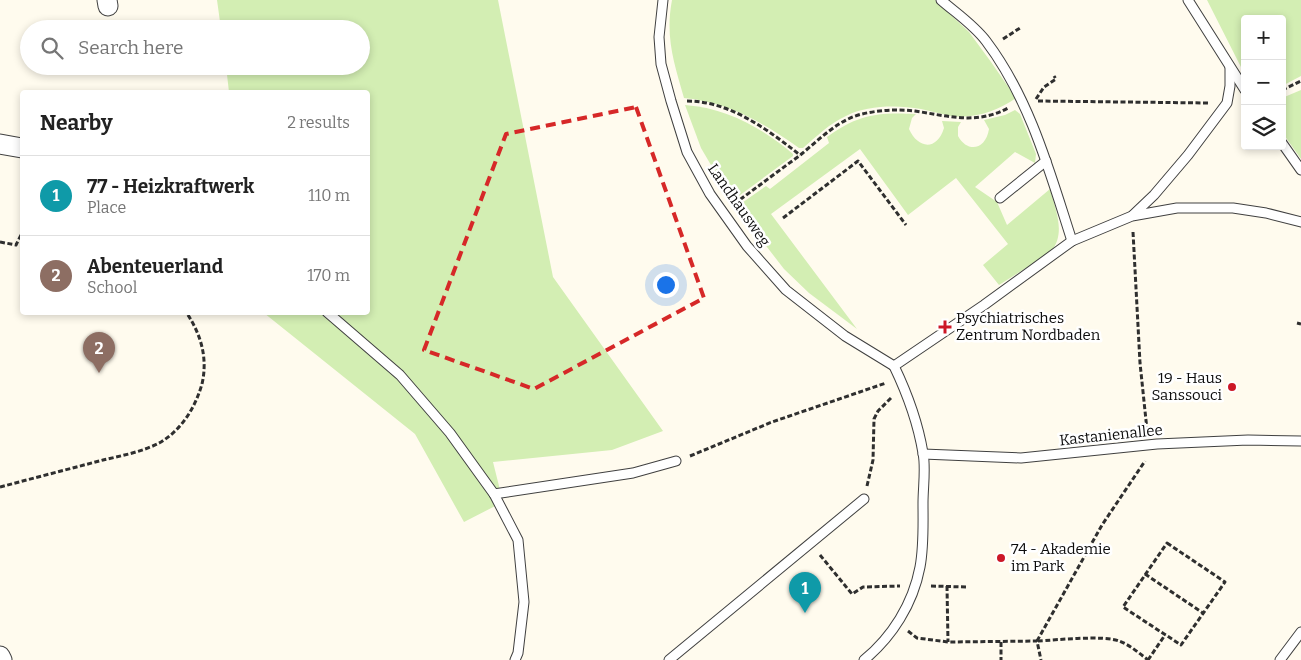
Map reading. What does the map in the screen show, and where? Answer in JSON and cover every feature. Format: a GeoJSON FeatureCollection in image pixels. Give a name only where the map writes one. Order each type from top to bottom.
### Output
{"type":"FeatureCollection","features":[{"type":"Feature","properties":{"kind":"street"},"geometry":{"type":"LineString","coordinates":[[0,144],[20,148]]}},
{"type":"Feature","properties":{"kind":"street"},"geometry":{"type":"LineString","coordinates":[[0,656],[2,660]]}},
{"type":"Feature","properties":{"kind":"lane","name":"Landhausweg"},"geometry":{"type":"LineString","coordinates":[[663,0],[659,37],[661,64],[687,152],[710,194],[747,246],[786,290],[845,336],[894,366]]}},
{"type":"Feature","properties":{"kind":"lane"},"geometry":{"type":"LineString","coordinates":[[941,0],[986,40],[1022,101],[1046,161],[1072,241]]}},
{"type":"Feature","properties":{"kind":"lane"},"geometry":{"type":"LineString","coordinates":[[1188,0],[1241,84]]}},
{"type":"Feature","properties":{"kind":"lane"},"geometry":{"type":"LineString","coordinates":[[1132,216],[1154,195],[1188,155],[1227,104],[1230,68]]}},
{"type":"Feature","properties":{"kind":"lane"},"geometry":{"type":"LineString","coordinates":[[1286,149],[1301,170]]}},
{"type":"Feature","properties":{"kind":"lane"},"geometry":{"type":"LineString","coordinates":[[1000,198],[1046,161]]}},
{"type":"Feature","properties":{"kind":"lane"},"geometry":{"type":"LineString","coordinates":[[864,660],[887,638],[898,624],[915,585],[920,567],[923,538],[923,454],[904,387],[894,366],[984,305],[1072,241],[1132,216],[1177,208],[1233,208],[1266,213],[1301,222]]}},
{"type":"Feature","properties":{"kind":"lane"},"geometry":{"type":"LineString","coordinates":[[331,315],[400,374],[450,433],[494,494],[518,540],[524,602],[518,653],[515,660]]}},
{"type":"Feature","properties":{"kind":"lane","name":"Kastanienallee"},"geometry":{"type":"LineString","coordinates":[[923,454],[1021,458],[1153,445],[1248,440],[1301,441]]}},
{"type":"Feature","properties":{"kind":"lane"},"geometry":{"type":"LineString","coordinates":[[494,494],[633,473],[676,461]]}},
{"type":"Feature","properties":{"kind":"lane"},"geometry":{"type":"LineString","coordinates":[[669,660],[864,499]]}},
{"type":"Feature","properties":{"kind":"lane"},"geometry":{"type":"LineString","coordinates":[[1280,660],[1301,632]]}},
{"type":"Feature","properties":{"kind":"path"},"geometry":{"type":"LineString","coordinates":[[1035,101],[1044,87],[1056,79],[1054,76]]}},
{"type":"Feature","properties":{"kind":"path"},"geometry":{"type":"LineString","coordinates":[[1286,88],[1300,82]]}},
{"type":"Feature","properties":{"kind":"path"},"geometry":{"type":"LineString","coordinates":[[671,101],[702,103],[742,116],[779,138],[800,154]]}},
{"type":"Feature","properties":{"kind":"path"},"geometry":{"type":"LineString","coordinates":[[724,212],[826,132],[860,114],[899,110],[953,118],[977,118],[999,113],[1022,101],[1227,104]]}},
{"type":"Feature","properties":{"kind":"path"},"geometry":{"type":"LineString","coordinates":[[783,218],[858,161],[906,225]]}},
{"type":"Feature","properties":{"kind":"path"},"geometry":{"type":"LineString","coordinates":[[1041,660],[1037,641],[1102,525],[1153,445],[1140,362],[1132,216]]}},
{"type":"Feature","properties":{"kind":"path"},"geometry":{"type":"LineString","coordinates":[[0,242],[16,245],[20,237]]}},
{"type":"Feature","properties":{"kind":"path"},"geometry":{"type":"LineString","coordinates":[[0,487],[128,454],[160,442],[176,430],[188,416],[198,398],[203,377],[204,355],[198,331],[188,315]]}},
{"type":"Feature","properties":{"kind":"path"},"geometry":{"type":"LineString","coordinates":[[676,461],[772,422],[887,383],[894,366]]}},
{"type":"Feature","properties":{"kind":"path"},"geometry":{"type":"LineString","coordinates":[[864,499],[873,460],[874,419],[878,411],[904,387]]}},
{"type":"Feature","properties":{"kind":"path"},"geometry":{"type":"LineString","coordinates":[[1167,543],[1225,582],[1203,613],[1181,645],[1123,607],[1167,543]]}},
{"type":"Feature","properties":{"kind":"path"},"geometry":{"type":"LineString","coordinates":[[833,570],[852,594],[863,587],[966,586]]}},
{"type":"Feature","properties":{"kind":"path"},"geometry":{"type":"LineString","coordinates":[[1146,574],[1203,613]]}},
{"type":"Feature","properties":{"kind":"path"},"geometry":{"type":"LineString","coordinates":[[947,586],[948,642]]}},
{"type":"Feature","properties":{"kind":"path"},"geometry":{"type":"LineString","coordinates":[[898,624],[917,638],[948,642],[1117,640],[1148,660],[1165,635]]}},
{"type":"Feature","properties":{"kind":"path"},"geometry":{"type":"LineString","coordinates":[[1001,642],[1001,660]]}},
{"type":"Feature","properties":{"kind":"highlighted area"},"geometry":{"type":"Polygon","coordinates":[[[636,107],[704,298],[534,389],[424,350],[506,134],[636,107]]]}},
{"type":"Feature","properties":{"kind":"green space"},"geometry":{"type":"Polygon","coordinates":[[[217,0],[498,0],[553,277],[663,431],[612,450],[493,462],[503,502],[464,522],[415,434],[266,315],[370,315],[370,90],[229,90],[227,75],[370,75],[370,20],[220,20],[217,0]]]}},
{"type":"Feature","properties":{"kind":"green space"},"geometry":{"type":"Polygon","coordinates":[[[672,0],[935,0],[969,32],[1016,98],[994,110],[960,117],[903,107],[873,108],[854,112],[834,122],[803,148],[799,148],[745,115],[716,104],[684,98],[670,38],[672,0]]]}},
{"type":"Feature","properties":{"kind":"green space"},"geometry":{"type":"Polygon","coordinates":[[[1207,0],[1301,0],[1301,76],[1286,84],[1286,15],[1241,15],[1241,67],[1207,0]]]}},
{"type":"Feature","properties":{"kind":"green space"},"geometry":{"type":"Polygon","coordinates":[[[1301,90],[1301,159],[1286,138],[1286,96],[1301,90]]]}},
{"type":"Feature","properties":{"kind":"green space"},"geometry":{"type":"Polygon","coordinates":[[[685,105],[715,110],[743,121],[769,136],[793,154],[793,156],[732,201],[701,148],[685,105]]]}},
{"type":"Feature","properties":{"kind":"green space"},"geometry":{"type":"Polygon","coordinates":[[[1015,110],[1020,114],[1036,154],[1035,163],[1015,152],[975,187],[997,202],[1007,225],[1050,189],[1059,230],[1056,245],[1051,252],[999,285],[983,265],[1008,244],[956,178],[908,215],[860,149],[771,214],[857,329],[809,293],[784,269],[736,207],[766,186],[770,189],[829,143],[827,137],[838,129],[859,119],[880,114],[916,114],[912,118],[909,129],[917,141],[927,145],[937,141],[941,135],[944,128],[942,121],[961,122],[958,127],[958,136],[962,142],[971,147],[976,147],[981,145],[987,136],[989,129],[984,120],[1005,115],[1015,110]]]}},
{"type":"Feature","properties":{"kind":"place","name":"Psychiatrisches Zentrum Nordbaden"},"geometry":{"type":"Point","coordinates":[945,327]}},
{"type":"Feature","properties":{"kind":"place","name":"Abenteuerland"},"geometry":{"type":"Point","coordinates":[99,373]}},
{"type":"Feature","properties":{"kind":"place","name":"19 - Haus Sanssouci"},"geometry":{"type":"Point","coordinates":[1232,387]}},
{"type":"Feature","properties":{"kind":"place","name":"74 - Akademie im Park"},"geometry":{"type":"Point","coordinates":[1001,558]}},
{"type":"Feature","properties":{"kind":"place","name":"77 - Heizkraftwerk"},"geometry":{"type":"Point","coordinates":[805,613]}}]}
